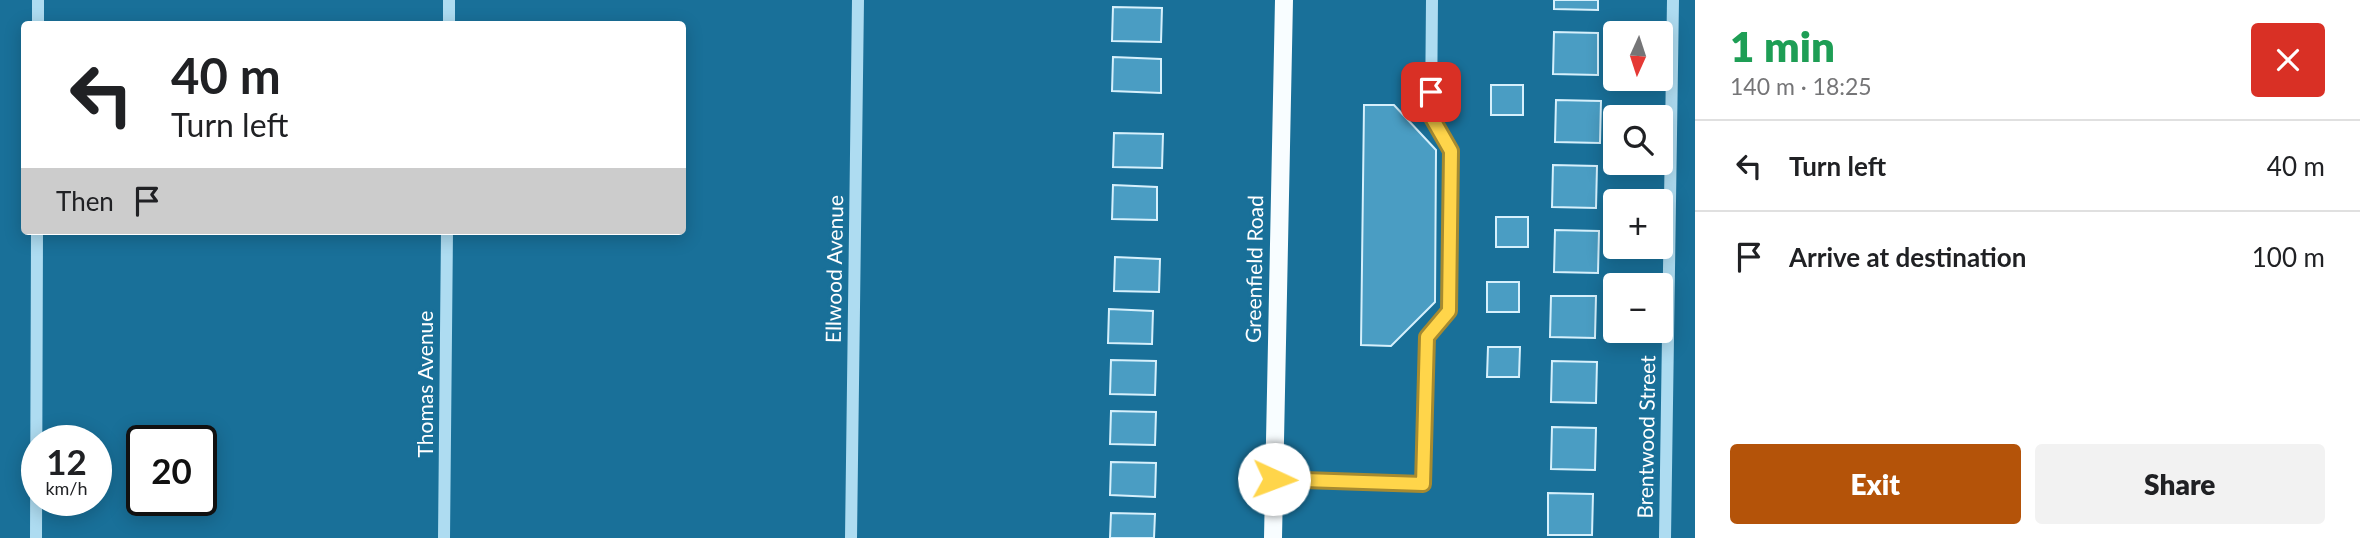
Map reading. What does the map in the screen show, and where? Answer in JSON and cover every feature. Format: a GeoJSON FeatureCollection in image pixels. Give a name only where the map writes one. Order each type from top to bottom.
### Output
{"type":"FeatureCollection","features":[{"type":"Feature","properties":{"kind":"main road","name":"Greenfield Road"},"geometry":{"type":"LineString","coordinates":[[1273,538],[1284,0]]}},
{"type":"Feature","properties":{"kind":"street"},"geometry":{"type":"LineString","coordinates":[[38,0],[38,21]]}},
{"type":"Feature","properties":{"kind":"street"},"geometry":{"type":"LineString","coordinates":[[449,0],[449,21]]}},
{"type":"Feature","properties":{"kind":"street","name":"Ellwood Avenue"},"geometry":{"type":"LineString","coordinates":[[851,538],[858,0]]}},
{"type":"Feature","properties":{"kind":"street"},"geometry":{"type":"LineString","coordinates":[[1274,479],[1423,484],[1427,337],[1449,311],[1451,151],[1431,116],[1432,0]]}},
{"type":"Feature","properties":{"kind":"street","name":"Brentwood Street"},"geometry":{"type":"LineString","coordinates":[[1665,538],[1673,0]]}},
{"type":"Feature","properties":{"kind":"street"},"geometry":{"type":"LineString","coordinates":[[36,538],[37,235]]}},
{"type":"Feature","properties":{"kind":"street","name":"Thomas Avenue"},"geometry":{"type":"LineString","coordinates":[[444,538],[447,235]]}},
{"type":"Feature","properties":{"kind":"building"},"geometry":{"type":"Polygon","coordinates":[[[1554,0],[1598,0],[1598,10],[1554,9],[1554,0]]]}},
{"type":"Feature","properties":{"kind":"building"},"geometry":{"type":"Polygon","coordinates":[[[1113,7],[1162,8],[1161,42],[1112,41],[1113,7]]]}},
{"type":"Feature","properties":{"kind":"building"},"geometry":{"type":"Polygon","coordinates":[[[1554,32],[1598,33],[1598,75],[1553,74],[1554,32]]]}},
{"type":"Feature","properties":{"kind":"building"},"geometry":{"type":"Polygon","coordinates":[[[1113,57],[1161,59],[1161,93],[1112,91],[1113,57]]]}},
{"type":"Feature","properties":{"kind":"building"},"geometry":{"type":"Polygon","coordinates":[[[1491,85],[1523,85],[1523,115],[1491,115],[1491,85]]]}},
{"type":"Feature","properties":{"kind":"building"},"geometry":{"type":"Polygon","coordinates":[[[1556,100],[1601,101],[1600,143],[1555,142],[1556,100]]]}},
{"type":"Feature","properties":{"kind":"building"},"geometry":{"type":"Polygon","coordinates":[[[1364,105],[1394,105],[1436,150],[1435,302],[1391,346],[1361,345],[1364,105]]]}},
{"type":"Feature","properties":{"kind":"building"},"geometry":{"type":"Polygon","coordinates":[[[1114,133],[1163,134],[1162,168],[1113,167],[1114,133]]]}},
{"type":"Feature","properties":{"kind":"building"},"geometry":{"type":"Polygon","coordinates":[[[1553,165],[1597,166],[1596,208],[1552,207],[1553,165]]]}},
{"type":"Feature","properties":{"kind":"building"},"geometry":{"type":"Polygon","coordinates":[[[1113,185],[1157,187],[1157,220],[1112,219],[1113,185]]]}},
{"type":"Feature","properties":{"kind":"building"},"geometry":{"type":"Polygon","coordinates":[[[1496,217],[1528,217],[1528,247],[1496,247],[1496,217]]]}},
{"type":"Feature","properties":{"kind":"building"},"geometry":{"type":"Polygon","coordinates":[[[1555,230],[1599,231],[1598,273],[1554,272],[1555,230]]]}},
{"type":"Feature","properties":{"kind":"building"},"geometry":{"type":"Polygon","coordinates":[[[1115,257],[1160,259],[1159,292],[1114,291],[1115,257]]]}},
{"type":"Feature","properties":{"kind":"building"},"geometry":{"type":"Polygon","coordinates":[[[1487,282],[1519,282],[1519,312],[1487,312],[1487,282]]]}},
{"type":"Feature","properties":{"kind":"building"},"geometry":{"type":"Polygon","coordinates":[[[1551,296],[1596,296],[1595,338],[1550,337],[1551,296]]]}},
{"type":"Feature","properties":{"kind":"building"},"geometry":{"type":"Polygon","coordinates":[[[1109,309],[1153,311],[1152,344],[1108,343],[1109,309]]]}},
{"type":"Feature","properties":{"kind":"building"},"geometry":{"type":"Polygon","coordinates":[[[1488,347],[1520,347],[1519,377],[1487,377],[1488,347]]]}},
{"type":"Feature","properties":{"kind":"building"},"geometry":{"type":"Polygon","coordinates":[[[1111,360],[1156,361],[1155,395],[1110,394],[1111,360]]]}},
{"type":"Feature","properties":{"kind":"building"},"geometry":{"type":"Polygon","coordinates":[[[1552,361],[1597,362],[1596,403],[1551,402],[1552,361]]]}},
{"type":"Feature","properties":{"kind":"building"},"geometry":{"type":"Polygon","coordinates":[[[1111,411],[1156,412],[1155,445],[1110,444],[1111,411]]]}},
{"type":"Feature","properties":{"kind":"building"},"geometry":{"type":"Polygon","coordinates":[[[1552,427],[1596,428],[1595,470],[1551,469],[1552,427]]]}},
{"type":"Feature","properties":{"kind":"building"},"geometry":{"type":"Polygon","coordinates":[[[1111,462],[1156,463],[1155,497],[1110,495],[1111,462]]]}},
{"type":"Feature","properties":{"kind":"building"},"geometry":{"type":"Polygon","coordinates":[[[1548,493],[1593,494],[1592,535],[1548,535],[1548,493]]]}},
{"type":"Feature","properties":{"kind":"building"},"geometry":{"type":"Polygon","coordinates":[[[1111,513],[1155,514],[1154,538],[1110,538],[1111,513]]]}},
{"type":"Feature","properties":{"kind":"route"},"geometry":{"type":"LineString","coordinates":[[1274,479],[1423,484],[1427,337],[1449,311],[1451,151],[1431,116],[1431,92]]}}]}
